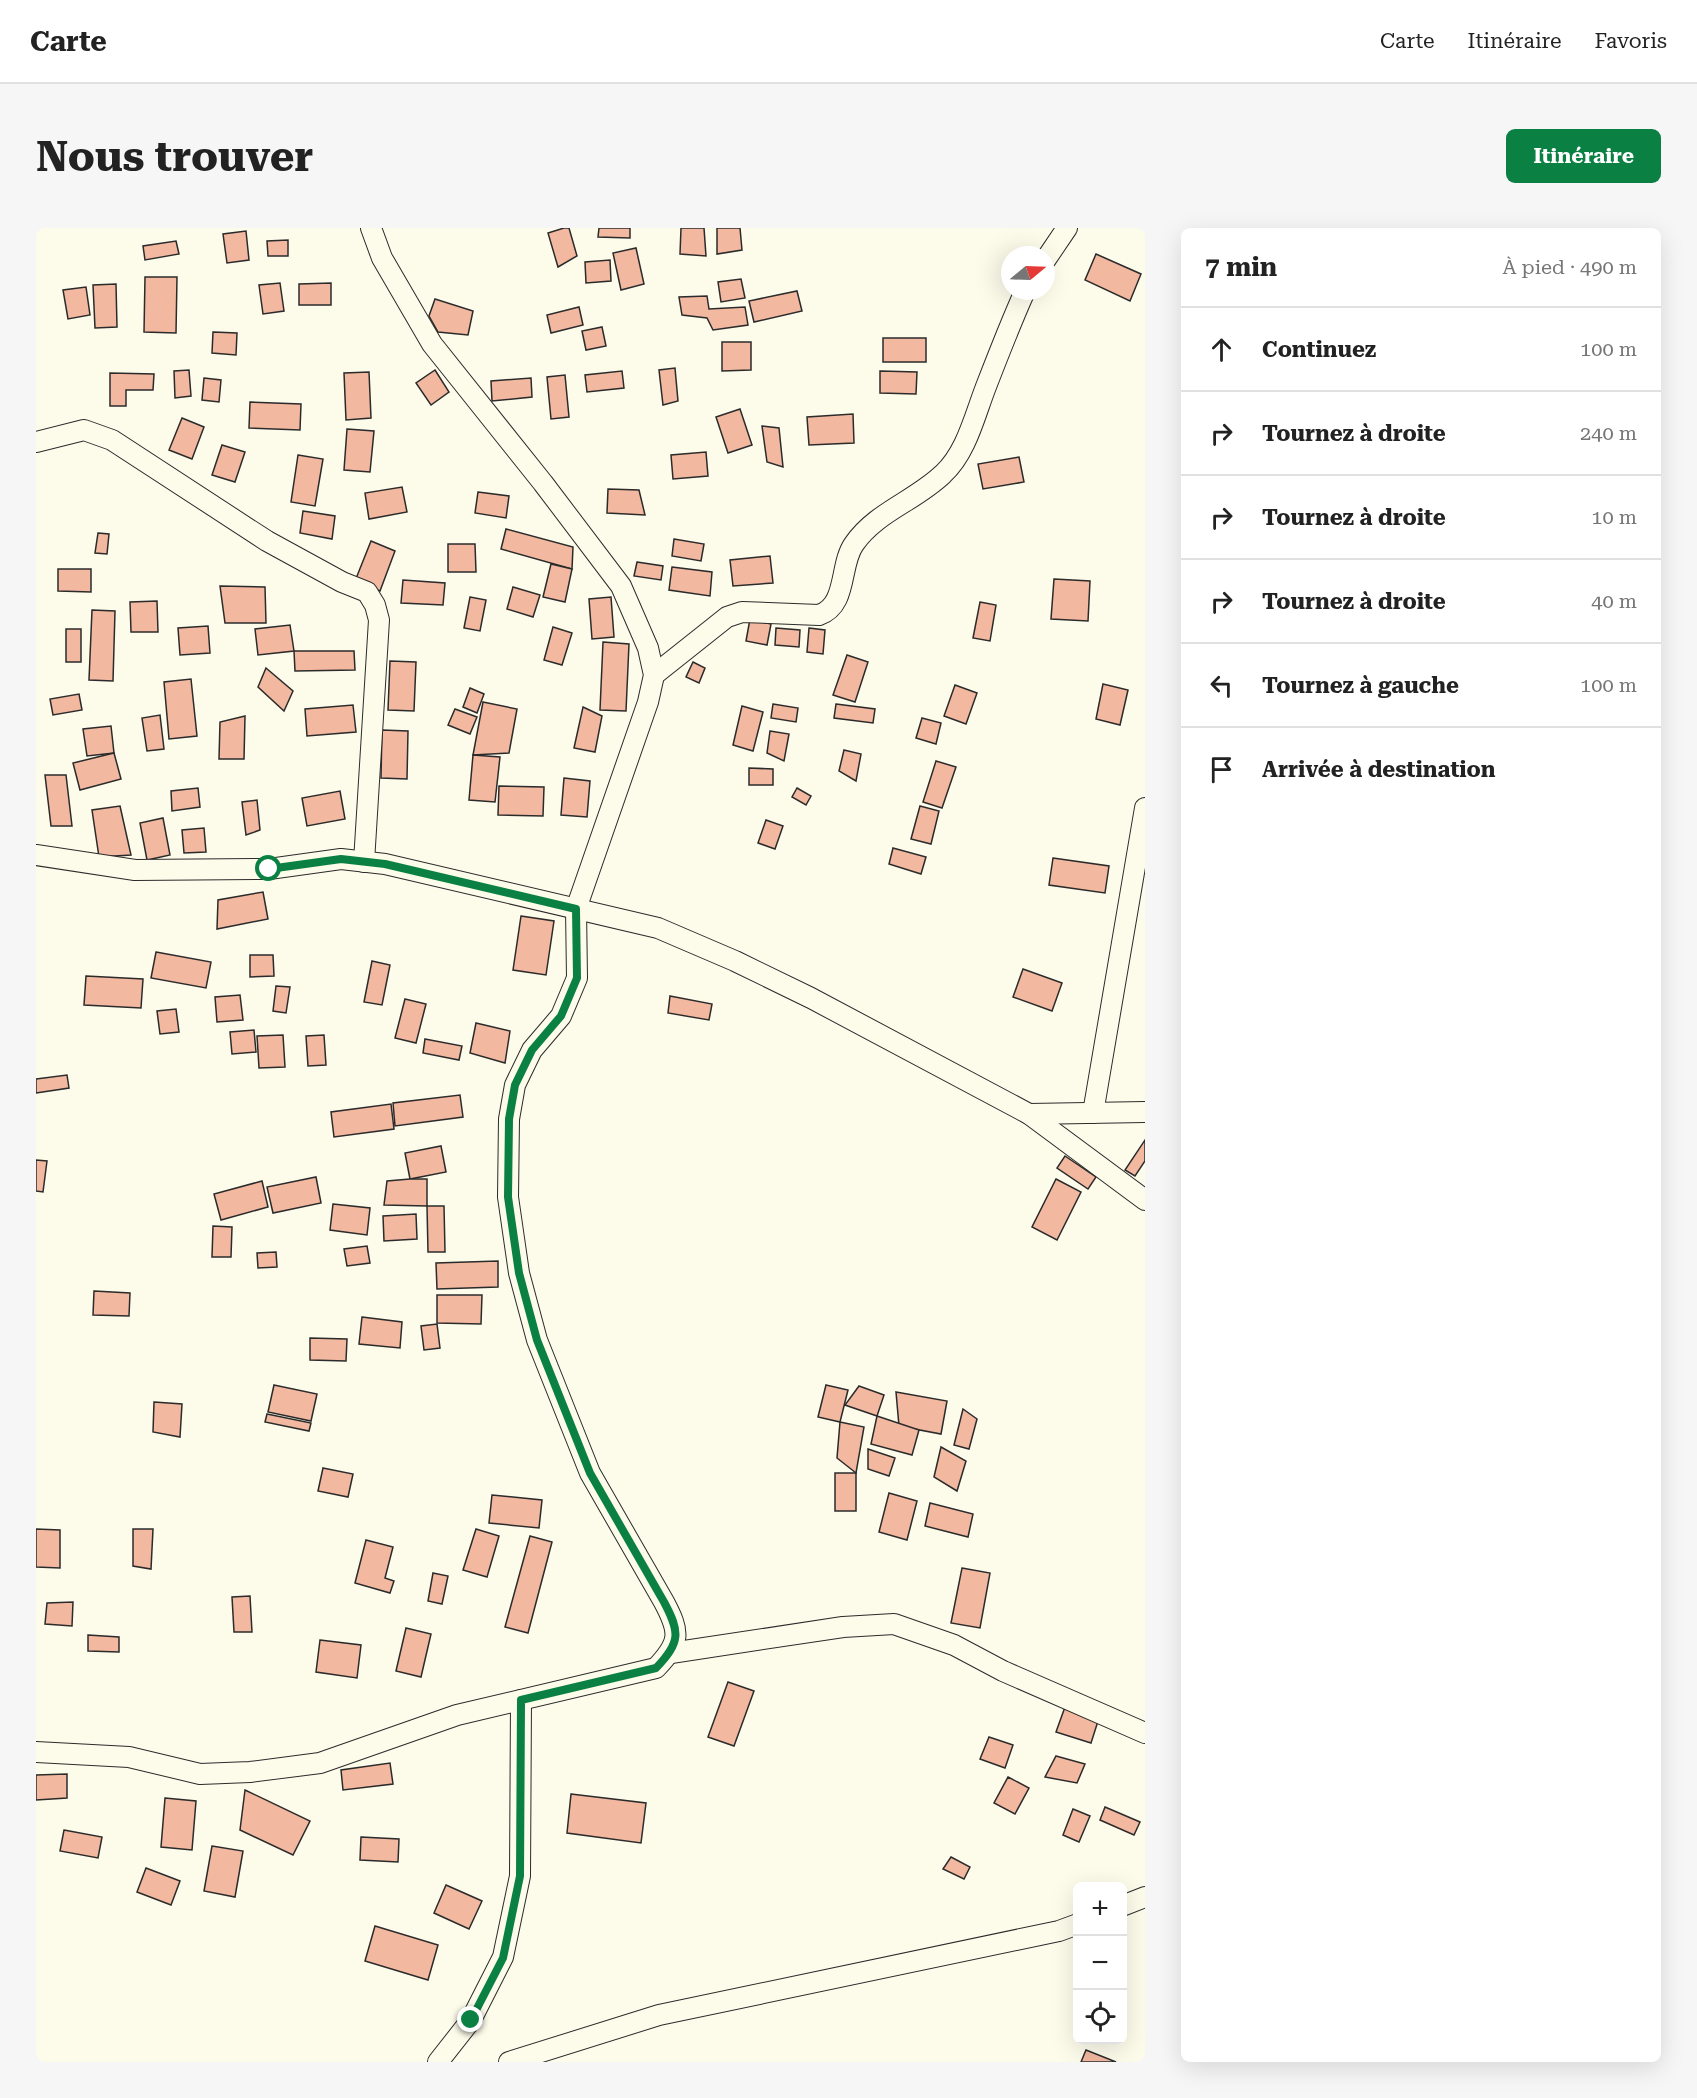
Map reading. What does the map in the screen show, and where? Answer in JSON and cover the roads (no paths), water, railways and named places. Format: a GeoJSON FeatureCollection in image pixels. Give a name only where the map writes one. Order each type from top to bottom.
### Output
{"type":"FeatureCollection","features":[{"type":"Feature","properties":{"kind":"street"},"geometry":{"type":"LineString","coordinates":[[36,1752],[129,1757],[200,1774],[250,1772],[320,1763],[457,1715],[656,1668],[671,1653],[676,1634],[671,1617],[590,1473],[537,1340],[519,1273],[510,1208],[509,1119],[515,1085],[532,1050],[561,1016],[577,978],[576,909],[648,702],[654,675],[648,648],[621,586],[543,483],[432,344],[382,258],[371,228]]}},
{"type":"Feature","properties":{"kind":"street"},"geometry":{"type":"LineString","coordinates":[[1055,246],[1067,228]]}},
{"type":"Feature","properties":{"kind":"street"},"geometry":{"type":"LineString","coordinates":[[654,675],[727,617],[742,612],[819,615],[828,612],[840,589],[849,551],[863,531],[884,514],[911,499],[944,474],[962,450],[1021,300]]}},
{"type":"Feature","properties":{"kind":"street"},"geometry":{"type":"LineString","coordinates":[[36,442],[84,430],[112,440],[267,541],[342,582],[367,592],[375,605],[379,620],[364,862]]}},
{"type":"Feature","properties":{"kind":"street"},"geometry":{"type":"LineString","coordinates":[[1093,1113],[1145,808]]}},
{"type":"Feature","properties":{"kind":"street"},"geometry":{"type":"LineString","coordinates":[[36,855],[135,870],[269,869],[341,859],[385,864],[658,928],[735,961],[811,998],[1029,1114],[1145,1200]]}},
{"type":"Feature","properties":{"kind":"street"},"geometry":{"type":"LineString","coordinates":[[1029,1114],[1145,1112]]}},
{"type":"Feature","properties":{"kind":"street"},"geometry":{"type":"LineString","coordinates":[[671,1653],[843,1627],[894,1624],[954,1645],[1003,1671],[1145,1733]]}},
{"type":"Feature","properties":{"kind":"street"},"geometry":{"type":"LineString","coordinates":[[438,2062],[471,2020],[503,1958],[520,1876],[521,1700]]}},
{"type":"Feature","properties":{"kind":"street"},"geometry":{"type":"LineString","coordinates":[[1127,1904],[1145,1897]]}},
{"type":"Feature","properties":{"kind":"street"},"geometry":{"type":"LineString","coordinates":[[509,2062],[659,2015],[1059,1931],[1073,1926]]}}]}
